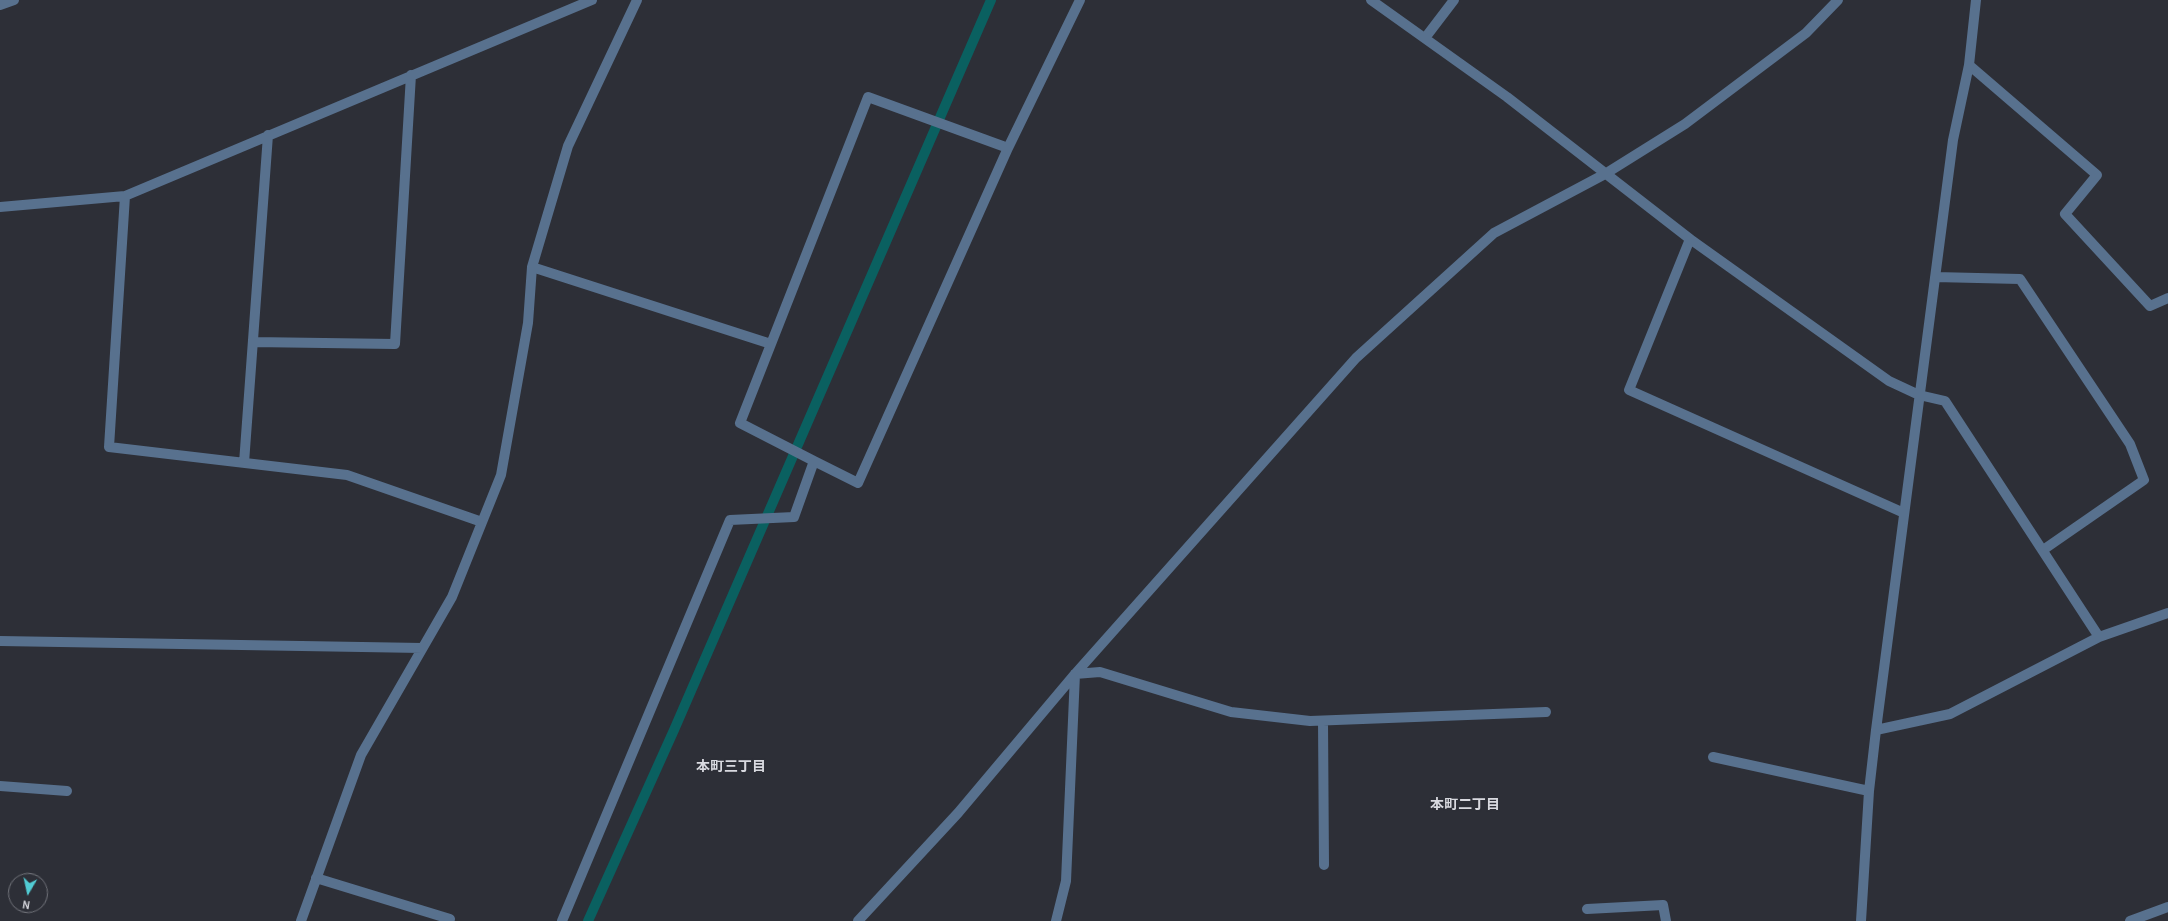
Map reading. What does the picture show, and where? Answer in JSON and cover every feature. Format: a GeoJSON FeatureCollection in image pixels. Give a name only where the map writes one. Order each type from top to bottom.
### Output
{"type":"FeatureCollection","features":[{"type":"Feature","properties":{"kind":"street"},"geometry":{"type":"LineString","coordinates":[[0,5],[14,0]]}},
{"type":"Feature","properties":{"kind":"street"},"geometry":{"type":"LineString","coordinates":[[0,207],[125,196],[592,0]]}},
{"type":"Feature","properties":{"kind":"street"},"geometry":{"type":"LineString","coordinates":[[301,921],[361,755],[452,598],[501,475],[528,323],[532,267],[568,146],[638,0]]}},
{"type":"Feature","properties":{"kind":"street"},"geometry":{"type":"LineString","coordinates":[[1008,148],[868,98],[740,423],[858,483],[1008,148],[1080,0]]}},
{"type":"Feature","properties":{"kind":"street"},"geometry":{"type":"LineString","coordinates":[[1371,0],[1507,96],[1690,239],[1889,381],[1919,395],[1945,402],[2099,637]]}},
{"type":"Feature","properties":{"kind":"street"},"geometry":{"type":"LineString","coordinates":[[1425,38],[1454,0]]}},
{"type":"Feature","properties":{"kind":"street"},"geometry":{"type":"LineString","coordinates":[[858,921],[958,813],[1075,674],[1356,358],[1494,233],[1605,174],[1685,124],[1806,33],[1838,0]]}},
{"type":"Feature","properties":{"kind":"street"},"geometry":{"type":"LineString","coordinates":[[1861,921],[1869,791],[1876,730],[1953,140],[1969,66],[1976,0]]}},
{"type":"Feature","properties":{"kind":"street"},"geometry":{"type":"LineString","coordinates":[[1969,66],[2098,175],[2065,214],[2150,306],[2168,298]]}},
{"type":"Feature","properties":{"kind":"street"},"geometry":{"type":"LineString","coordinates":[[253,342],[395,344],[411,75]]}},
{"type":"Feature","properties":{"kind":"street"},"geometry":{"type":"LineString","coordinates":[[244,463],[268,135]]}},
{"type":"Feature","properties":{"kind":"street"},"geometry":{"type":"LineString","coordinates":[[125,196],[109,447],[347,475],[482,522]]}},
{"type":"Feature","properties":{"kind":"street"},"geometry":{"type":"LineString","coordinates":[[1690,239],[1629,390],[1904,513]]}},
{"type":"Feature","properties":{"kind":"street"},"geometry":{"type":"LineString","coordinates":[[532,267],[771,344]]}},
{"type":"Feature","properties":{"kind":"street"},"geometry":{"type":"LineString","coordinates":[[1935,277],[2020,279],[2130,444],[2144,480],[2043,550]]}},
{"type":"Feature","properties":{"kind":"street"},"geometry":{"type":"LineString","coordinates":[[562,921],[730,520],[794,517],[814,461]]}},
{"type":"Feature","properties":{"kind":"street"},"geometry":{"type":"LineString","coordinates":[[1876,730],[1950,714],[2099,637],[2168,613]]}},
{"type":"Feature","properties":{"kind":"street"},"geometry":{"type":"LineString","coordinates":[[0,641],[422,648]]}},
{"type":"Feature","properties":{"kind":"street"},"geometry":{"type":"LineString","coordinates":[[1075,674],[1100,672],[1231,712],[1323,721],[1546,712]]}},
{"type":"Feature","properties":{"kind":"street"},"geometry":{"type":"LineString","coordinates":[[1056,921],[1066,880],[1075,674]]}},
{"type":"Feature","properties":{"kind":"street"},"geometry":{"type":"LineString","coordinates":[[1323,721],[1324,865]]}},
{"type":"Feature","properties":{"kind":"street"},"geometry":{"type":"LineString","coordinates":[[1713,757],[1869,791]]}},
{"type":"Feature","properties":{"kind":"street"},"geometry":{"type":"LineString","coordinates":[[0,786],[67,791]]}},
{"type":"Feature","properties":{"kind":"street"},"geometry":{"type":"LineString","coordinates":[[316,878],[450,918]]}},
{"type":"Feature","properties":{"kind":"street"},"geometry":{"type":"LineString","coordinates":[[1587,909],[1663,905],[1666,921]]}},
{"type":"Feature","properties":{"kind":"street"},"geometry":{"type":"LineString","coordinates":[[864,921],[871,907]]}},
{"type":"Feature","properties":{"kind":"street"},"geometry":{"type":"LineString","coordinates":[[2130,921],[2168,907]]}},
{"type":"Feature","properties":{"kind":"waterway"},"geometry":{"type":"LineString","coordinates":[[588,921],[674,730],[991,0]]}},
{"type":"Feature","properties":{"kind":"district","name":"本町三丁目"},"geometry":{"type":"Point","coordinates":[731,767]}},
{"type":"Feature","properties":{"kind":"district","name":"本町二丁目"},"geometry":{"type":"Point","coordinates":[1465,805]}}]}
